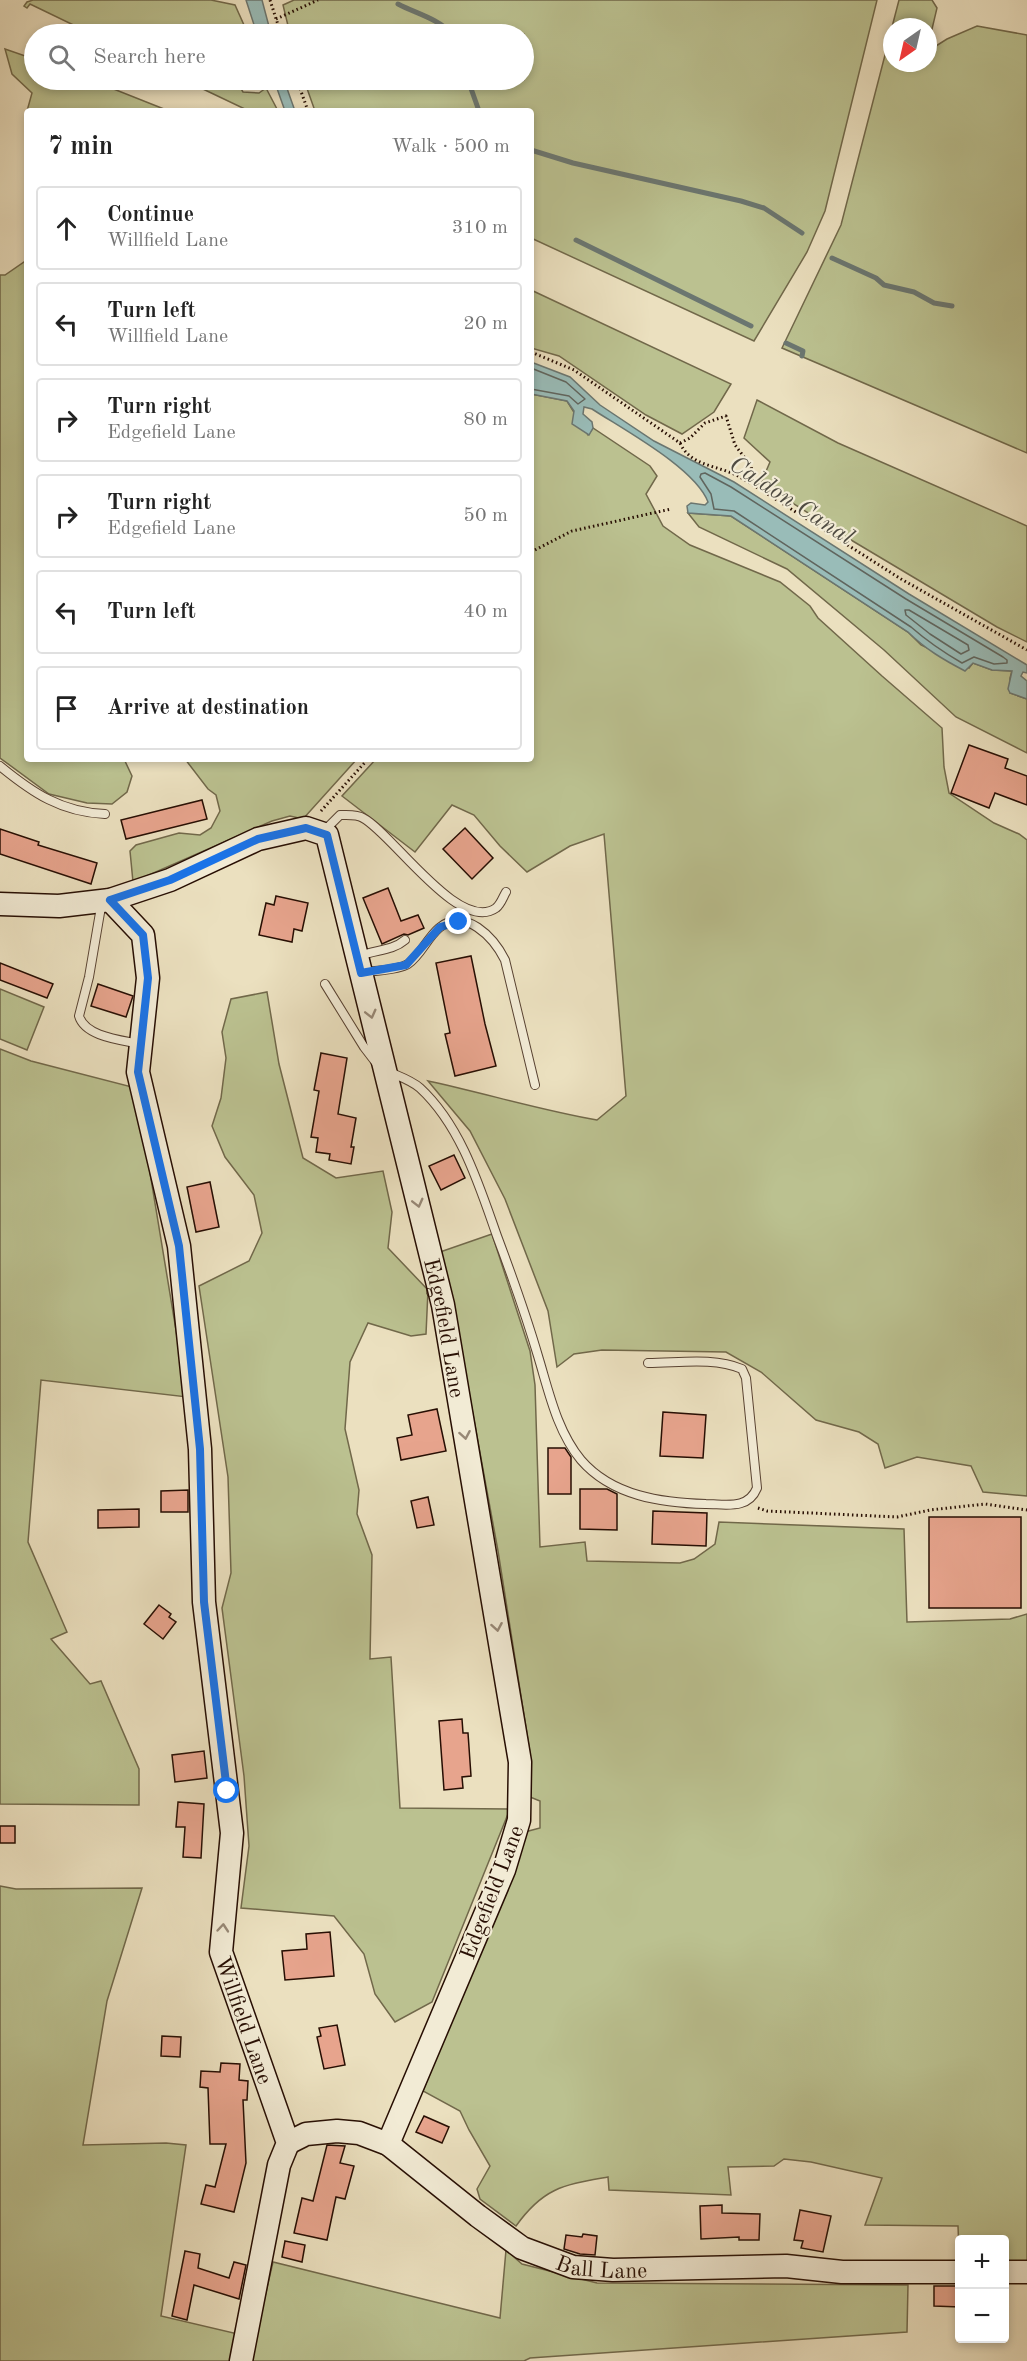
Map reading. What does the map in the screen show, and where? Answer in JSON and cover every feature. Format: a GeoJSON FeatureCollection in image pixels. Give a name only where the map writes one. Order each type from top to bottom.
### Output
{"type":"FeatureCollection","features":[{"type":"Feature","properties":{"kind":"street"},"geometry":{"type":"LineString","coordinates":[[0,904],[59,906],[106,900],[170,880],[258,839],[314,831]]}},
{"type":"Feature","properties":{"kind":"street","name":"Edgefield Lane"},"geometry":{"type":"LineString","coordinates":[[314,831],[327,835],[443,1305],[520,1762],[519,1820],[504,1870],[388,2144]]}},
{"type":"Feature","properties":{"kind":"street","name":"Willfield Lane"},"geometry":{"type":"LineString","coordinates":[[106,900],[143,935],[148,978],[138,1072],[179,1246],[200,1449],[204,1602],[232,1833],[221,1952],[288,2143]]}},
{"type":"Feature","properties":{"kind":"street","name":"Ball Lane"},"geometry":{"type":"LineString","coordinates":[[288,2143],[306,2134],[337,2131],[359,2133],[388,2144],[522,2248],[573,2267],[613,2270],[786,2266],[842,2272],[955,2272]]}},
{"type":"Feature","properties":{"kind":"street"},"geometry":{"type":"LineString","coordinates":[[241,2361],[279,2164],[288,2143]]}},
{"type":"Feature","properties":{"kind":"street"},"geometry":{"type":"LineString","coordinates":[[1009,2272],[1027,2272]]}},
{"type":"Feature","properties":{"kind":"lane"},"geometry":{"type":"LineString","coordinates":[[0,766],[37,794],[62,807],[105,814]]}},
{"type":"Feature","properties":{"kind":"lane"},"geometry":{"type":"LineString","coordinates":[[314,831],[340,815],[363,818],[439,889],[472,911],[484,912],[496,908],[506,892]]}},
{"type":"Feature","properties":{"kind":"lane"},"geometry":{"type":"LineString","coordinates":[[106,900],[79,1016],[81,1022],[90,1030],[141,1044]]}},
{"type":"Feature","properties":{"kind":"lane"},"geometry":{"type":"LineString","coordinates":[[359,965],[406,965],[440,927],[447,923],[472,924],[481,929],[497,945],[505,960],[535,1084]]}},
{"type":"Feature","properties":{"kind":"lane"},"geometry":{"type":"LineString","coordinates":[[359,965],[368,952],[391,949],[405,940]]}},
{"type":"Feature","properties":{"kind":"lane"},"geometry":{"type":"LineString","coordinates":[[325,984],[373,1060],[385,1071],[419,1088],[446,1119],[474,1171],[524,1310],[557,1419],[582,1461],[601,1478],[638,1496],[679,1503],[743,1504],[753,1497],[757,1488],[746,1378],[742,1368],[715,1362],[648,1363]]}},
{"type":"Feature","properties":{"kind":"path"},"geometry":{"type":"LineString","coordinates":[[270,0],[278,24]]}},
{"type":"Feature","properties":{"kind":"path"},"geometry":{"type":"LineString","coordinates":[[276,19],[318,0]]}},
{"type":"Feature","properties":{"kind":"path"},"geometry":{"type":"LineString","coordinates":[[301,90],[307,108]]}},
{"type":"Feature","properties":{"kind":"path"},"geometry":{"type":"LineString","coordinates":[[534,353],[573,370],[681,443],[685,453],[699,462],[732,473],[755,486],[902,579],[1027,650]]}},
{"type":"Feature","properties":{"kind":"path"},"geometry":{"type":"LineString","coordinates":[[681,443],[690,438],[705,423],[726,416],[735,444],[751,466],[755,486]]}},
{"type":"Feature","properties":{"kind":"path"},"geometry":{"type":"LineString","coordinates":[[534,550],[572,531],[671,509]]}},
{"type":"Feature","properties":{"kind":"path"},"geometry":{"type":"LineString","coordinates":[[314,831],[366,762]]}},
{"type":"Feature","properties":{"kind":"path"},"geometry":{"type":"LineString","coordinates":[[743,1504],[767,1511],[897,1517],[930,1510],[986,1504],[1027,1510]]}},
{"type":"Feature","properties":{"kind":"green space"},"geometry":{"type":"Polygon","coordinates":[[[33,0],[211,0],[235,5],[244,24],[71,24],[30,4],[27,8],[24,6],[33,0]]]}},
{"type":"Feature","properties":{"kind":"green space"},"geometry":{"type":"Polygon","coordinates":[[[294,0],[877,0],[825,211],[807,252],[754,341],[534,239],[534,108],[314,108],[308,90],[534,90],[534,24],[288,24],[283,5],[294,0]]]}},
{"type":"Feature","properties":{"kind":"green space"},"geometry":{"type":"Polygon","coordinates":[[[899,0],[932,0],[937,8],[935,18],[894,18],[899,0]]]}},
{"type":"Feature","properties":{"kind":"green space"},"geometry":{"type":"Polygon","coordinates":[[[977,26],[1027,35],[1027,453],[782,348],[841,225],[883,63],[883,72],[937,72],[937,45],[977,26]]]}},
{"type":"Feature","properties":{"kind":"green space"},"geometry":{"type":"Polygon","coordinates":[[[5,49],[24,56],[24,85],[12,74],[5,49]]]}},
{"type":"Feature","properties":{"kind":"green space"},"geometry":{"type":"Polygon","coordinates":[[[29,90],[116,90],[161,108],[28,108],[32,93],[29,90]]]}},
{"type":"Feature","properties":{"kind":"green space"},"geometry":{"type":"Polygon","coordinates":[[[205,90],[242,90],[259,93],[267,90],[276,108],[243,108],[205,90]]]}},
{"type":"Feature","properties":{"kind":"green space"},"geometry":{"type":"Polygon","coordinates":[[[24,262],[24,762],[125,762],[132,776],[127,792],[112,804],[87,803],[49,794],[0,758],[0,275],[5,275],[24,262]]]}},
{"type":"Feature","properties":{"kind":"green space"},"geometry":{"type":"Polygon","coordinates":[[[534,291],[731,384],[714,412],[682,434],[646,415],[559,356],[534,349],[534,291]]]}},
{"type":"Feature","properties":{"kind":"green space"},"geometry":{"type":"Polygon","coordinates":[[[534,395],[567,401],[588,435],[593,428],[650,466],[657,476],[646,494],[663,526],[690,545],[780,582],[810,606],[818,618],[942,728],[944,767],[949,793],[994,823],[1027,840],[1027,1496],[983,1492],[971,1466],[917,1457],[885,1468],[878,1444],[859,1432],[816,1420],[761,1372],[726,1352],[602,1350],[574,1354],[557,1367],[548,1311],[505,1199],[470,1131],[428,1081],[597,1120],[626,1096],[604,834],[570,846],[527,872],[500,846],[474,815],[452,805],[415,852],[342,796],[373,762],[534,762],[534,395]]]}},
{"type":"Feature","properties":{"kind":"green space"},"geometry":{"type":"Polygon","coordinates":[[[757,400],[838,443],[1027,526],[1027,642],[997,627],[846,537],[761,483],[770,462],[744,438],[757,400]]]}},
{"type":"Feature","properties":{"kind":"green space"},"geometry":{"type":"Polygon","coordinates":[[[688,513],[731,516],[908,632],[921,645],[969,668],[973,663],[992,670],[1012,671],[1010,693],[1027,699],[1027,753],[956,717],[884,650],[787,569],[699,527],[688,513]]]}},
{"type":"Feature","properties":{"kind":"green space"},"geometry":{"type":"Polygon","coordinates":[[[187,762],[354,762],[303,819],[290,816],[272,821],[133,882],[130,851],[136,845],[179,833],[200,835],[211,828],[220,811],[216,795],[208,789],[187,762]]]}},
{"type":"Feature","properties":{"kind":"green space"},"geometry":{"type":"Polygon","coordinates":[[[0,989],[44,1007],[27,1050],[0,1039],[0,989]]]}},
{"type":"Feature","properties":{"kind":"green space"},"geometry":{"type":"Polygon","coordinates":[[[267,992],[279,1064],[303,1158],[336,1178],[383,1171],[392,1212],[388,1248],[428,1290],[426,1334],[411,1336],[368,1323],[350,1362],[345,1429],[359,1490],[357,1514],[372,1555],[370,1659],[391,1657],[400,1808],[510,1809],[432,2002],[395,2022],[375,1994],[364,1954],[334,1916],[241,1908],[249,1846],[244,1776],[222,1608],[231,1573],[228,1477],[199,1286],[249,1261],[262,1233],[254,1195],[225,1157],[212,1126],[221,1098],[226,1058],[222,1032],[231,999],[267,992]]]}},
{"type":"Feature","properties":{"kind":"green space"},"geometry":{"type":"Polygon","coordinates":[[[0,1049],[31,1061],[136,1088],[187,1397],[41,1380],[28,1542],[67,1632],[51,1639],[90,1684],[101,1681],[139,1769],[139,1805],[0,1804],[0,1049]]]}},
{"type":"Feature","properties":{"kind":"green space"},"geometry":{"type":"Polygon","coordinates":[[[492,1234],[530,1351],[535,1385],[540,1547],[585,1542],[587,1561],[680,1563],[694,1559],[715,1544],[719,1522],[904,1529],[907,1622],[1010,1619],[1027,1614],[1027,2263],[1009,2263],[1009,2235],[958,2235],[958,2226],[865,2225],[882,2178],[811,2162],[784,2159],[774,2166],[728,2167],[731,2195],[609,2190],[608,2177],[579,2183],[546,2195],[526,2213],[516,2226],[480,2199],[477,2189],[490,2166],[460,2111],[423,2091],[525,1832],[540,1828],[540,1801],[530,1797],[530,1753],[498,1551],[456,1322],[440,1252],[492,1234]]]}},
{"type":"Feature","properties":{"kind":"green space"},"geometry":{"type":"Polygon","coordinates":[[[0,1886],[16,1889],[142,1888],[107,2001],[83,2145],[166,2143],[186,2145],[161,2316],[238,2334],[232,2361],[0,2361],[0,1886]]]}},
{"type":"Feature","properties":{"kind":"green space"},"geometry":{"type":"Polygon","coordinates":[[[506,2250],[522,2264],[597,2283],[908,2285],[907,2332],[530,2358],[524,2361],[250,2361],[273,2262],[500,2318],[506,2250]]]}},
{"type":"Feature","properties":{"kind":"water"},"geometry":{"type":"Polygon","coordinates":[[[246,0],[262,0],[268,24],[254,24],[246,0]]]}},
{"type":"Feature","properties":{"kind":"water"},"geometry":{"type":"Polygon","coordinates":[[[278,90],[288,90],[294,108],[284,108],[278,90]]]}},
{"type":"Feature","properties":{"kind":"water"},"geometry":{"type":"Polygon","coordinates":[[[534,363],[570,377],[600,405],[654,441],[734,482],[909,594],[1027,665],[1027,673],[1023,672],[1021,676],[1027,681],[1027,699],[1010,693],[1008,689],[1012,671],[992,670],[973,663],[965,671],[957,667],[928,649],[908,632],[731,516],[688,513],[687,506],[691,503],[705,505],[708,502],[701,489],[689,476],[639,439],[592,409],[584,407],[583,414],[592,422],[593,428],[589,435],[572,424],[574,411],[567,401],[534,395],[534,363]]]}},
{"type":"Feature","properties":{"kind":"building"},"geometry":{"type":"Polygon","coordinates":[[[969,745],[1008,759],[1005,768],[1027,776],[1027,805],[995,793],[989,808],[951,793],[969,745]]]}},
{"type":"Feature","properties":{"kind":"building"},"geometry":{"type":"Polygon","coordinates":[[[202,800],[207,819],[126,839],[121,820],[202,800]]]}},
{"type":"Feature","properties":{"kind":"building"},"geometry":{"type":"Polygon","coordinates":[[[465,828],[493,858],[472,879],[443,849],[465,828]]]}},
{"type":"Feature","properties":{"kind":"building"},"geometry":{"type":"Polygon","coordinates":[[[0,829],[39,842],[38,845],[97,863],[91,884],[0,854],[0,829]]]}},
{"type":"Feature","properties":{"kind":"building"},"geometry":{"type":"Polygon","coordinates":[[[388,888],[401,921],[418,915],[424,928],[382,944],[363,898],[388,888]]]}},
{"type":"Feature","properties":{"kind":"building"},"geometry":{"type":"Polygon","coordinates":[[[276,896],[308,903],[302,931],[294,929],[292,942],[259,935],[266,903],[274,905],[276,896]]]}},
{"type":"Feature","properties":{"kind":"building"},"geometry":{"type":"Polygon","coordinates":[[[471,956],[496,1066],[455,1076],[445,1034],[450,1033],[436,963],[471,956]]]}},
{"type":"Feature","properties":{"kind":"building"},"geometry":{"type":"Polygon","coordinates":[[[0,963],[53,984],[47,998],[0,980],[0,963]]]}},
{"type":"Feature","properties":{"kind":"building"},"geometry":{"type":"Polygon","coordinates":[[[98,984],[133,996],[126,1017],[91,1006],[98,984]]]}},
{"type":"Feature","properties":{"kind":"building"},"geometry":{"type":"Polygon","coordinates":[[[321,1053],[347,1058],[338,1114],[356,1118],[351,1147],[354,1147],[351,1164],[329,1160],[330,1154],[316,1152],[318,1138],[311,1137],[319,1091],[314,1090],[321,1053]]]}},
{"type":"Feature","properties":{"kind":"building"},"geometry":{"type":"Polygon","coordinates":[[[454,1155],[465,1178],[441,1190],[429,1166],[454,1155]]]}},
{"type":"Feature","properties":{"kind":"building"},"geometry":{"type":"Polygon","coordinates":[[[210,1182],[219,1227],[196,1232],[187,1187],[210,1182]]]}},
{"type":"Feature","properties":{"kind":"building"},"geometry":{"type":"Polygon","coordinates":[[[437,1409],[446,1451],[401,1460],[397,1438],[412,1435],[408,1415],[437,1409]]]}},
{"type":"Feature","properties":{"kind":"building"},"geometry":{"type":"Polygon","coordinates":[[[663,1412],[706,1415],[703,1458],[660,1456],[663,1412]]]}},
{"type":"Feature","properties":{"kind":"building"},"geometry":{"type":"Polygon","coordinates":[[[548,1448],[565,1448],[571,1457],[571,1494],[548,1494],[548,1448]]]}},
{"type":"Feature","properties":{"kind":"building"},"geometry":{"type":"Polygon","coordinates":[[[580,1489],[607,1489],[617,1494],[617,1530],[580,1529],[580,1489]]]}},
{"type":"Feature","properties":{"kind":"building"},"geometry":{"type":"Polygon","coordinates":[[[188,1490],[188,1512],[161,1512],[161,1491],[188,1490]]]}},
{"type":"Feature","properties":{"kind":"building"},"geometry":{"type":"Polygon","coordinates":[[[428,1497],[434,1525],[417,1528],[411,1501],[428,1497]]]}},
{"type":"Feature","properties":{"kind":"building"},"geometry":{"type":"Polygon","coordinates":[[[139,1509],[139,1527],[98,1528],[98,1510],[139,1509]]]}},
{"type":"Feature","properties":{"kind":"building"},"geometry":{"type":"Polygon","coordinates":[[[653,1511],[707,1513],[706,1546],[652,1544],[653,1511]]]}},
{"type":"Feature","properties":{"kind":"building"},"geometry":{"type":"Polygon","coordinates":[[[929,1517],[1021,1517],[1021,1608],[929,1608],[929,1517]]]}},
{"type":"Feature","properties":{"kind":"building"},"geometry":{"type":"Polygon","coordinates":[[[159,1605],[171,1614],[169,1617],[176,1622],[163,1639],[144,1624],[159,1605]]]}},
{"type":"Feature","properties":{"kind":"building"},"geometry":{"type":"Polygon","coordinates":[[[462,1719],[463,1733],[468,1733],[471,1776],[462,1777],[463,1788],[444,1790],[439,1721],[462,1719]]]}},
{"type":"Feature","properties":{"kind":"building"},"geometry":{"type":"Polygon","coordinates":[[[204,1751],[207,1778],[175,1782],[172,1755],[204,1751]]]}},
{"type":"Feature","properties":{"kind":"building"},"geometry":{"type":"Polygon","coordinates":[[[178,1802],[204,1804],[201,1858],[183,1857],[185,1827],[176,1827],[178,1802]]]}},
{"type":"Feature","properties":{"kind":"building"},"geometry":{"type":"Polygon","coordinates":[[[0,1826],[15,1826],[15,1843],[0,1843],[0,1826]]]}},
{"type":"Feature","properties":{"kind":"building"},"geometry":{"type":"Polygon","coordinates":[[[330,1932],[334,1976],[285,1980],[282,1951],[307,1949],[306,1934],[330,1932]]]}},
{"type":"Feature","properties":{"kind":"building"},"geometry":{"type":"Polygon","coordinates":[[[337,2025],[345,2065],[324,2069],[317,2037],[321,2036],[319,2028],[337,2025]]]}},
{"type":"Feature","properties":{"kind":"building"},"geometry":{"type":"Polygon","coordinates":[[[162,2036],[181,2037],[180,2057],[161,2056],[162,2036]]]}},
{"type":"Feature","properties":{"kind":"building"},"geometry":{"type":"Polygon","coordinates":[[[221,2063],[240,2064],[239,2080],[248,2081],[247,2100],[243,2100],[246,2163],[234,2212],[201,2204],[206,2185],[215,2187],[226,2144],[210,2144],[208,2088],[200,2087],[201,2071],[220,2072],[221,2063]]]}},
{"type":"Feature","properties":{"kind":"building"},"geometry":{"type":"Polygon","coordinates":[[[424,2116],[449,2127],[442,2143],[416,2132],[424,2116]]]}},
{"type":"Feature","properties":{"kind":"building"},"geometry":{"type":"Polygon","coordinates":[[[327,2145],[345,2146],[340,2163],[354,2166],[345,2199],[336,2197],[327,2240],[294,2233],[302,2198],[313,2201],[327,2145]]]}},
{"type":"Feature","properties":{"kind":"building"},"geometry":{"type":"Polygon","coordinates":[[[722,2205],[722,2213],[760,2214],[759,2240],[739,2240],[739,2237],[701,2239],[700,2206],[722,2205]]]}},
{"type":"Feature","properties":{"kind":"building"},"geometry":{"type":"Polygon","coordinates":[[[800,2210],[831,2216],[823,2252],[801,2248],[803,2241],[794,2240],[800,2210]]]}},
{"type":"Feature","properties":{"kind":"building"},"geometry":{"type":"Polygon","coordinates":[[[583,2234],[597,2236],[595,2255],[580,2254],[564,2249],[566,2235],[582,2237],[583,2234]]]}},
{"type":"Feature","properties":{"kind":"building"},"geometry":{"type":"Polygon","coordinates":[[[285,2241],[305,2245],[302,2262],[282,2257],[285,2241]]]}},
{"type":"Feature","properties":{"kind":"building"},"geometry":{"type":"Polygon","coordinates":[[[185,2251],[200,2254],[198,2268],[229,2278],[234,2262],[246,2265],[239,2299],[194,2285],[187,2320],[172,2316],[185,2251]]]}},
{"type":"Feature","properties":{"kind":"building"},"geometry":{"type":"Polygon","coordinates":[[[934,2286],[955,2286],[955,2307],[934,2306],[934,2286]]]}},
{"type":"Feature","properties":{"kind":"waterway"},"geometry":{"type":"LineString","coordinates":[[398,4],[439,24]]}},
{"type":"Feature","properties":{"kind":"waterway"},"geometry":{"type":"LineString","coordinates":[[472,90],[478,108]]}},
{"type":"Feature","properties":{"kind":"waterway"},"geometry":{"type":"LineString","coordinates":[[534,151],[573,163],[764,208],[802,233]]}},
{"type":"Feature","properties":{"kind":"waterway"},"geometry":{"type":"LineString","coordinates":[[576,240],[751,326]]}},
{"type":"Feature","properties":{"kind":"waterway"},"geometry":{"type":"LineString","coordinates":[[832,258],[876,278],[884,285],[914,292],[934,303],[952,306]]}},
{"type":"Feature","properties":{"kind":"waterway"},"geometry":{"type":"LineString","coordinates":[[786,343],[803,351],[802,356]]}},
{"type":"Feature","properties":{"kind":"route"},"geometry":{"type":"LineString","coordinates":[[227,1791],[204,1602],[200,1449],[179,1246],[138,1072],[148,978],[143,935],[110,900],[170,880],[200,864],[258,839],[306,828],[327,835],[361,973],[406,965],[440,927],[447,923],[459,922]]}},
{"type":"Feature","properties":{"kind":"water label","name":"Caldon Canal"},"geometry":{"type":"Point","coordinates":[792,500]}}]}
